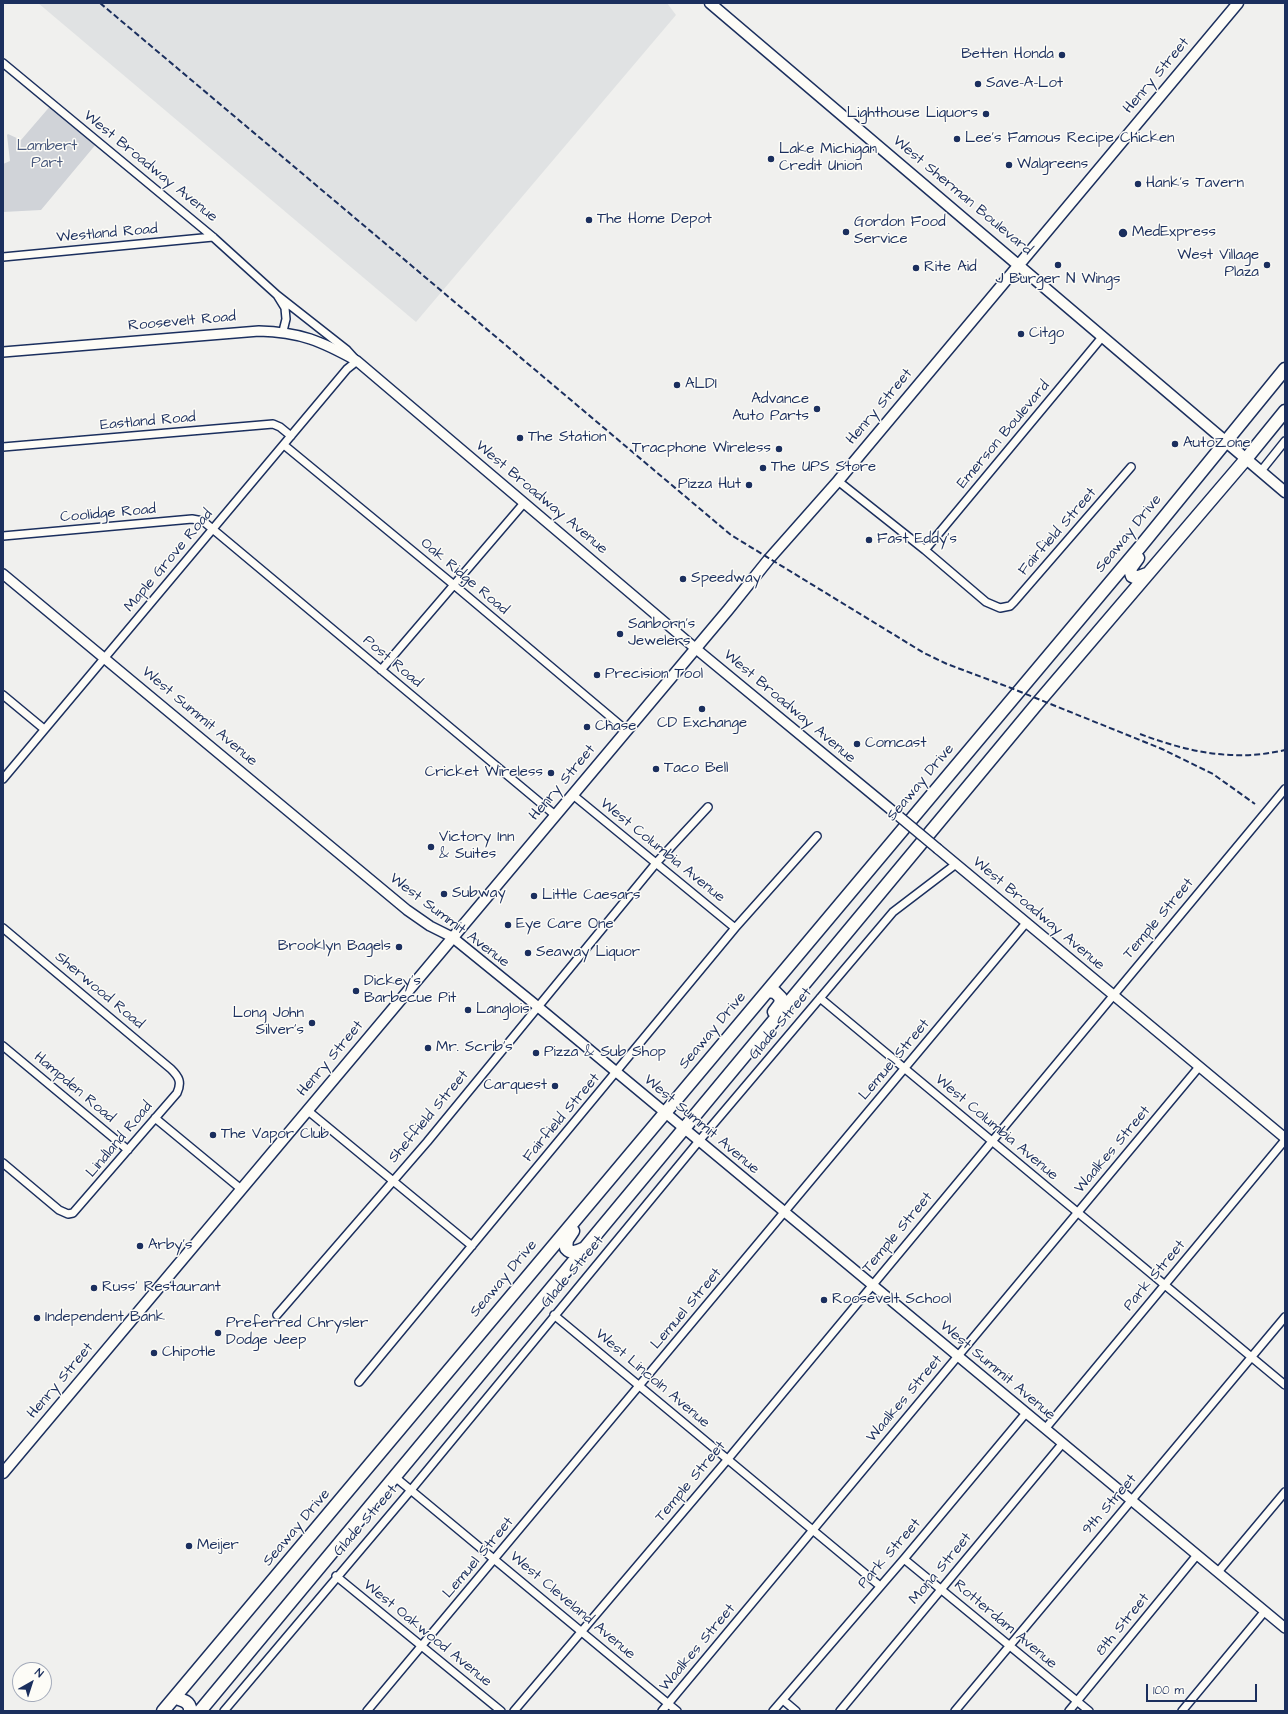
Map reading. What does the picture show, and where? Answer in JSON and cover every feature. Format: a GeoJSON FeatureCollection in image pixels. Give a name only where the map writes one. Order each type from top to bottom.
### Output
{"type":"FeatureCollection","features":[{"type":"Feature","properties":{"kind":"highway","name":"Seaway Drive"},"geometry":{"type":"LineString","coordinates":[[163,1710],[175,1698],[1136,552],[1285,369]]}},
{"type":"Feature","properties":{"kind":"highway"},"geometry":{"type":"LineString","coordinates":[[1249,455],[1259,433],[1285,401]]}},
{"type":"Feature","properties":{"kind":"highway"},"geometry":{"type":"LineString","coordinates":[[683,1128],[1041,699],[1285,411]]}},
{"type":"Feature","properties":{"kind":"highway"},"geometry":{"type":"LineString","coordinates":[[1147,574],[1136,578],[1132,576],[1130,569],[1210,470],[1214,455]]}},
{"type":"Feature","properties":{"kind":"highway"},"geometry":{"type":"LineString","coordinates":[[200,1711],[612,1216],[683,1128],[780,1004],[781,998],[779,994],[768,991]]}},
{"type":"Feature","properties":{"kind":"highway"},"geometry":{"type":"LineString","coordinates":[[586,1247],[573,1252],[568,1251],[565,1243],[641,1150],[649,1132]]}},
{"type":"Feature","properties":{"kind":"highway"},"geometry":{"type":"LineString","coordinates":[[175,1698],[187,1702],[190,1705],[190,1711]]}},
{"type":"Feature","properties":{"kind":"main road","name":"West Sherman Boulevard"},"geometry":{"type":"LineString","coordinates":[[710,3],[1226,440],[1249,455],[1261,471],[1285,492]]}},
{"type":"Feature","properties":{"kind":"main road","name":"Henry Street"},"geometry":{"type":"LineString","coordinates":[[3,1473],[769,559],[838,480],[1238,3]]}},
{"type":"Feature","properties":{"kind":"street","name":"West Broadway Avenue"},"geometry":{"type":"LineString","coordinates":[[3,63],[213,237],[277,295],[347,350],[357,361],[695,648],[1285,1139]]}},
{"type":"Feature","properties":{"kind":"street","name":"Westland Road"},"geometry":{"type":"LineString","coordinates":[[3,257],[213,237]]}},
{"type":"Feature","properties":{"kind":"street","name":"West Broadway Avenue"},"geometry":{"type":"LineString","coordinates":[[277,295],[285,308],[286,318],[283,331]]}},
{"type":"Feature","properties":{"kind":"street","name":"Roosevelt Road"},"geometry":{"type":"LineString","coordinates":[[3,352],[238,332],[283,331],[306,336],[357,361]]}},
{"type":"Feature","properties":{"kind":"street","name":"Emerson Boulevard"},"geometry":{"type":"LineString","coordinates":[[925,550],[1103,336]]}},
{"type":"Feature","properties":{"kind":"street","name":"Maple Grove Road"},"geometry":{"type":"LineString","coordinates":[[3,779],[291,436],[347,370],[357,361]]}},
{"type":"Feature","properties":{"kind":"street","name":"Eastland Road"},"geometry":{"type":"LineString","coordinates":[[3,447],[273,424],[280,427],[291,436]]}},
{"type":"Feature","properties":{"kind":"street"},"geometry":{"type":"LineString","coordinates":[[1261,471],[1285,441]]}},
{"type":"Feature","properties":{"kind":"street","name":"Oak Ridge Road"},"geometry":{"type":"LineString","coordinates":[[284,445],[454,585],[626,730]]}},
{"type":"Feature","properties":{"kind":"street","name":"Fairfield Street"},"geometry":{"type":"LineString","coordinates":[[925,550],[986,602],[1000,608],[1010,606],[1131,467]]}},
{"type":"Feature","properties":{"kind":"street"},"geometry":{"type":"LineString","coordinates":[[838,480],[925,550]]}},
{"type":"Feature","properties":{"kind":"street"},"geometry":{"type":"LineString","coordinates":[[381,670],[524,503]]}},
{"type":"Feature","properties":{"kind":"street","name":"Coolidge Road"},"geometry":{"type":"LineString","coordinates":[[3,536],[192,519],[203,521],[213,530]]}},
{"type":"Feature","properties":{"kind":"street","name":"Post Road"},"geometry":{"type":"LineString","coordinates":[[213,530],[555,815]]}},
{"type":"Feature","properties":{"kind":"street","name":"West Summit Avenue"},"geometry":{"type":"LineString","coordinates":[[3,574],[106,658],[407,910],[430,926],[452,937],[537,1006],[1285,1628]]}},
{"type":"Feature","properties":{"kind":"street"},"geometry":{"type":"LineString","coordinates":[[3,695],[44,729]]}},
{"type":"Feature","properties":{"kind":"street","name":"Temple Street"},"geometry":{"type":"LineString","coordinates":[[514,1711],[728,1459],[1285,789]]}},
{"type":"Feature","properties":{"kind":"street","name":"West Columbia Avenue"},"geometry":{"type":"LineString","coordinates":[[572,795],[657,862],[735,928]]}},
{"type":"Feature","properties":{"kind":"street","name":"Sheffield Street"},"geometry":{"type":"LineString","coordinates":[[277,1315],[392,1179],[431,1137],[537,1006],[657,862],[708,807]]}},
{"type":"Feature","properties":{"kind":"street","name":"Fairfield Street"},"geometry":{"type":"LineString","coordinates":[[359,1382],[735,928],[818,836]]}},
{"type":"Feature","properties":{"kind":"street","name":"Glade Street"},"geometry":{"type":"LineString","coordinates":[[224,1711],[336,1576],[411,1490],[699,1141],[893,912],[956,864]]}},
{"type":"Feature","properties":{"kind":"street","name":"Lemuel Street"},"geometry":{"type":"LineString","coordinates":[[367,1711],[1026,923]]}},
{"type":"Feature","properties":{"kind":"street","name":"Sherwood Road"},"geometry":{"type":"LineString","coordinates":[[3,928],[177,1075]]}},
{"type":"Feature","properties":{"kind":"street","name":"West Columbia Avenue"},"geometry":{"type":"LineString","coordinates":[[820,998],[1285,1385]]}},
{"type":"Feature","properties":{"kind":"street","name":"Hampden Road"},"geometry":{"type":"LineString","coordinates":[[3,1046],[128,1150]]}},
{"type":"Feature","properties":{"kind":"street","name":"Waalkes Street"},"geometry":{"type":"LineString","coordinates":[[662,1711],[1199,1067]]}},
{"type":"Feature","properties":{"kind":"street","name":"Lindland Road"},"geometry":{"type":"LineString","coordinates":[[3,1163],[59,1210],[68,1214],[78,1209],[177,1092],[180,1086],[177,1075]]}},
{"type":"Feature","properties":{"kind":"street"},"geometry":{"type":"LineString","coordinates":[[307,1110],[472,1246]]}},
{"type":"Feature","properties":{"kind":"street"},"geometry":{"type":"LineString","coordinates":[[155,1118],[241,1189]]}},
{"type":"Feature","properties":{"kind":"street","name":"Park Street"},"geometry":{"type":"LineString","coordinates":[[1045,1429],[1285,1139]]}},
{"type":"Feature","properties":{"kind":"street","name":"West Lincoln Avenue"},"geometry":{"type":"LineString","coordinates":[[554,1315],[880,1586]]}},
{"type":"Feature","properties":{"kind":"street","name":"9th Street"},"geometry":{"type":"LineString","coordinates":[[955,1711],[1285,1317]]}},
{"type":"Feature","properties":{"kind":"street","name":"Park Street"},"geometry":{"type":"LineString","coordinates":[[773,1711],[904,1559],[1026,1413]]}},
{"type":"Feature","properties":{"kind":"street","name":"Mona Street"},"geometry":{"type":"LineString","coordinates":[[840,1711],[1062,1444]]}},
{"type":"Feature","properties":{"kind":"street","name":"West Cleveland Avenue"},"geometry":{"type":"LineString","coordinates":[[395,1477],[677,1711]]}},
{"type":"Feature","properties":{"kind":"street"},"geometry":{"type":"LineString","coordinates":[[1218,1572],[1285,1492]]}},
{"type":"Feature","properties":{"kind":"street","name":"8th Street"},"geometry":{"type":"LineString","coordinates":[[1069,1711],[1197,1555]]}},
{"type":"Feature","properties":{"kind":"street","name":"Rotterdam Avenue"},"geometry":{"type":"LineString","coordinates":[[904,1559],[1088,1711]]}},
{"type":"Feature","properties":{"kind":"street","name":"West Oakwood Avenue"},"geometry":{"type":"LineString","coordinates":[[336,1576],[501,1711]]}},
{"type":"Feature","properties":{"kind":"street"},"geometry":{"type":"LineString","coordinates":[[1182,1711],[1265,1611]]}},
{"type":"Feature","properties":{"kind":"street"},"geometry":{"type":"LineString","coordinates":[[783,1700],[796,1711]]}},
{"type":"Feature","properties":{"kind":"shaded area"},"geometry":{"type":"Polygon","coordinates":[[[38,3],[667,3],[676,15],[416,322],[38,3]]]}},
{"type":"Feature","properties":{"kind":"green space","name":"Lambert Part"},"geometry":{"type":"Polygon","coordinates":[[[52,104],[97,143],[41,210],[3,212],[3,164],[10,161],[7,135],[8,134],[21,140],[52,104]]]}},
{"type":"Feature","properties":{"kind":"railway"},"geometry":{"type":"LineString","coordinates":[[100,3],[731,535],[924,653],[947,664],[1011,688],[1162,749],[1213,774],[1255,804]]}},
{"type":"Feature","properties":{"kind":"railway"},"geometry":{"type":"LineString","coordinates":[[1140,734],[1176,746],[1229,755],[1248,755],[1285,750]]}},
{"type":"Feature","properties":{"kind":"place","name":"Betten Honda"},"geometry":{"type":"Point","coordinates":[1062,55]}},
{"type":"Feature","properties":{"kind":"place","name":"Save-A-Lot"},"geometry":{"type":"Point","coordinates":[978,84]}},
{"type":"Feature","properties":{"kind":"place","name":"Lighthouse Liquors"},"geometry":{"type":"Point","coordinates":[986,114]}},
{"type":"Feature","properties":{"kind":"place","name":"Lee's Famous Recipe Chicken"},"geometry":{"type":"Point","coordinates":[957,139]}},
{"type":"Feature","properties":{"kind":"place","name":"Lake Michigan Credit Union"},"geometry":{"type":"Point","coordinates":[771,159]}},
{"type":"Feature","properties":{"kind":"place","name":"Walgreens"},"geometry":{"type":"Point","coordinates":[1009,165]}},
{"type":"Feature","properties":{"kind":"place","name":"Hank's Tavern"},"geometry":{"type":"Point","coordinates":[1138,184]}},
{"type":"Feature","properties":{"kind":"place","name":"The Home Depot"},"geometry":{"type":"Point","coordinates":[589,220]}},
{"type":"Feature","properties":{"kind":"place","name":"Gordon Food Service"},"geometry":{"type":"Point","coordinates":[846,232]}},
{"type":"Feature","properties":{"kind":"place","name":"MedExpress"},"geometry":{"type":"Point","coordinates":[1123,233]}},
{"type":"Feature","properties":{"kind":"place","name":"J Burger N Wings"},"geometry":{"type":"Point","coordinates":[1058,265]}},
{"type":"Feature","properties":{"kind":"place","name":"West Village Plaza"},"geometry":{"type":"Point","coordinates":[1267,265]}},
{"type":"Feature","properties":{"kind":"place","name":"Rite Aid"},"geometry":{"type":"Point","coordinates":[916,268]}},
{"type":"Feature","properties":{"kind":"place","name":"Citgo"},"geometry":{"type":"Point","coordinates":[1021,334]}},
{"type":"Feature","properties":{"kind":"place","name":"ALDI"},"geometry":{"type":"Point","coordinates":[677,385]}},
{"type":"Feature","properties":{"kind":"place","name":"Advance Auto Parts"},"geometry":{"type":"Point","coordinates":[817,409]}},
{"type":"Feature","properties":{"kind":"place","name":"The Station"},"geometry":{"type":"Point","coordinates":[520,438]}},
{"type":"Feature","properties":{"kind":"place","name":"AutoZone"},"geometry":{"type":"Point","coordinates":[1175,444]}},
{"type":"Feature","properties":{"kind":"place","name":"Tracphone Wireless"},"geometry":{"type":"Point","coordinates":[779,449]}},
{"type":"Feature","properties":{"kind":"place","name":"The UPS Store"},"geometry":{"type":"Point","coordinates":[763,468]}},
{"type":"Feature","properties":{"kind":"place","name":"Pizza Hut"},"geometry":{"type":"Point","coordinates":[749,485]}},
{"type":"Feature","properties":{"kind":"place","name":"Fast Eddy's"},"geometry":{"type":"Point","coordinates":[869,540]}},
{"type":"Feature","properties":{"kind":"place","name":"Speedway"},"geometry":{"type":"Point","coordinates":[683,579]}},
{"type":"Feature","properties":{"kind":"place","name":"Sanborn's Jewelers"},"geometry":{"type":"Point","coordinates":[620,634]}},
{"type":"Feature","properties":{"kind":"place","name":"Precision Tool"},"geometry":{"type":"Point","coordinates":[597,675]}},
{"type":"Feature","properties":{"kind":"place","name":"CD Exchange"},"geometry":{"type":"Point","coordinates":[702,709]}},
{"type":"Feature","properties":{"kind":"place","name":"Chase"},"geometry":{"type":"Point","coordinates":[587,727]}},
{"type":"Feature","properties":{"kind":"place","name":"Comcast"},"geometry":{"type":"Point","coordinates":[857,744]}},
{"type":"Feature","properties":{"kind":"place","name":"Taco Bell"},"geometry":{"type":"Point","coordinates":[656,769]}},
{"type":"Feature","properties":{"kind":"place","name":"Cricket Wireless"},"geometry":{"type":"Point","coordinates":[551,773]}},
{"type":"Feature","properties":{"kind":"place","name":"Victory Inn & Suites"},"geometry":{"type":"Point","coordinates":[431,847]}},
{"type":"Feature","properties":{"kind":"place","name":"Subway"},"geometry":{"type":"Point","coordinates":[444,894]}},
{"type":"Feature","properties":{"kind":"place","name":"Little Caesars"},"geometry":{"type":"Point","coordinates":[534,896]}},
{"type":"Feature","properties":{"kind":"place","name":"Eye Care One"},"geometry":{"type":"Point","coordinates":[508,925]}},
{"type":"Feature","properties":{"kind":"place","name":"Brooklyn Bagels"},"geometry":{"type":"Point","coordinates":[399,947]}},
{"type":"Feature","properties":{"kind":"place","name":"Seaway Liquor"},"geometry":{"type":"Point","coordinates":[528,953]}},
{"type":"Feature","properties":{"kind":"place","name":"Dickey's Barbecue Pit"},"geometry":{"type":"Point","coordinates":[356,991]}},
{"type":"Feature","properties":{"kind":"place","name":"Langlois"},"geometry":{"type":"Point","coordinates":[468,1010]}},
{"type":"Feature","properties":{"kind":"place","name":"Long John Silver's"},"geometry":{"type":"Point","coordinates":[312,1023]}},
{"type":"Feature","properties":{"kind":"place","name":"Mr. Scrib's"},"geometry":{"type":"Point","coordinates":[428,1048]}},
{"type":"Feature","properties":{"kind":"place","name":"Pizza & Sub Shop"},"geometry":{"type":"Point","coordinates":[536,1053]}},
{"type":"Feature","properties":{"kind":"place","name":"Carquest"},"geometry":{"type":"Point","coordinates":[555,1086]}},
{"type":"Feature","properties":{"kind":"place","name":"The Vapor Club"},"geometry":{"type":"Point","coordinates":[213,1135]}},
{"type":"Feature","properties":{"kind":"place","name":"Arby's"},"geometry":{"type":"Point","coordinates":[140,1246]}},
{"type":"Feature","properties":{"kind":"place","name":"Russ' Restaurant"},"geometry":{"type":"Point","coordinates":[94,1288]}},
{"type":"Feature","properties":{"kind":"place","name":"Roosevelt School"},"geometry":{"type":"Point","coordinates":[824,1300]}},
{"type":"Feature","properties":{"kind":"place","name":"Independent Bank"},"geometry":{"type":"Point","coordinates":[37,1318]}},
{"type":"Feature","properties":{"kind":"place","name":"Preferred Chrysler Dodge Jeep"},"geometry":{"type":"Point","coordinates":[218,1333]}},
{"type":"Feature","properties":{"kind":"place","name":"Chipotle"},"geometry":{"type":"Point","coordinates":[154,1353]}},
{"type":"Feature","properties":{"kind":"place","name":"Meijer"},"geometry":{"type":"Point","coordinates":[189,1546]}}]}
